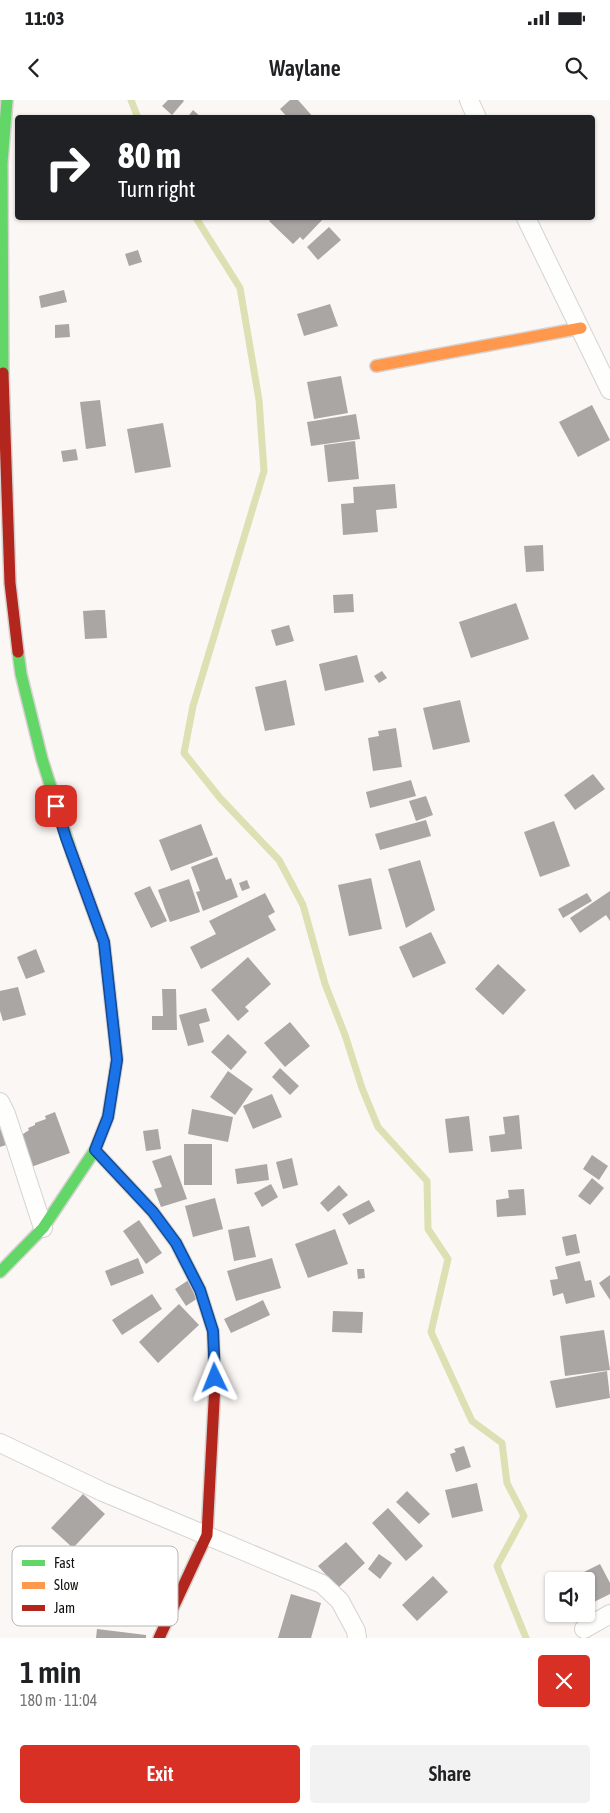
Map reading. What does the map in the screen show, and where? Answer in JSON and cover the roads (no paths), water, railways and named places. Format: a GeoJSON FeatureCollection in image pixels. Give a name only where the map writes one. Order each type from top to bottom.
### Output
{"type":"FeatureCollection","features":[{"type":"Feature","properties":{"kind":"street"},"geometry":{"type":"LineString","coordinates":[[0,1272],[43,1228],[95,1150],[108,1117],[117,1060],[104,942],[63,829],[42,759],[21,674],[10,583],[2,404],[1,159],[7,100]]}},
{"type":"Feature","properties":{"kind":"street"},"geometry":{"type":"LineString","coordinates":[[469,100],[476,115]]}},
{"type":"Feature","properties":{"kind":"street"},"geometry":{"type":"LineString","coordinates":[[527,220],[610,390]]}},
{"type":"Feature","properties":{"kind":"street"},"geometry":{"type":"LineString","coordinates":[[376,366],[580,328]]}},
{"type":"Feature","properties":{"kind":"street"},"geometry":{"type":"LineString","coordinates":[[0,1102],[6,1114],[43,1228]]}},
{"type":"Feature","properties":{"kind":"street"},"geometry":{"type":"LineString","coordinates":[[95,1150],[153,1212],[176,1243],[200,1290],[213,1331],[215,1378],[207,1534],[178,1597]]}},
{"type":"Feature","properties":{"kind":"street"},"geometry":{"type":"LineString","coordinates":[[0,1443],[103,1492],[207,1534],[322,1584],[340,1601],[356,1631],[357,1638]]}},
{"type":"Feature","properties":{"kind":"street"},"geometry":{"type":"LineString","coordinates":[[584,1629],[610,1614]]}},
{"type":"Feature","properties":{"kind":"street"},"geometry":{"type":"LineString","coordinates":[[159,1638],[165,1626]]}},
{"type":"Feature","properties":{"kind":"waterway"},"geometry":{"type":"LineString","coordinates":[[131,100],[137,115]]}},
{"type":"Feature","properties":{"kind":"waterway"},"geometry":{"type":"LineString","coordinates":[[197,220],[240,288],[259,400],[264,471],[193,706],[184,753],[220,798],[279,860],[303,905],[325,984],[378,1127],[427,1181],[428,1229],[448,1259],[431,1332],[472,1421],[502,1443],[507,1483],[524,1516],[497,1566],[526,1638]]}}]}
